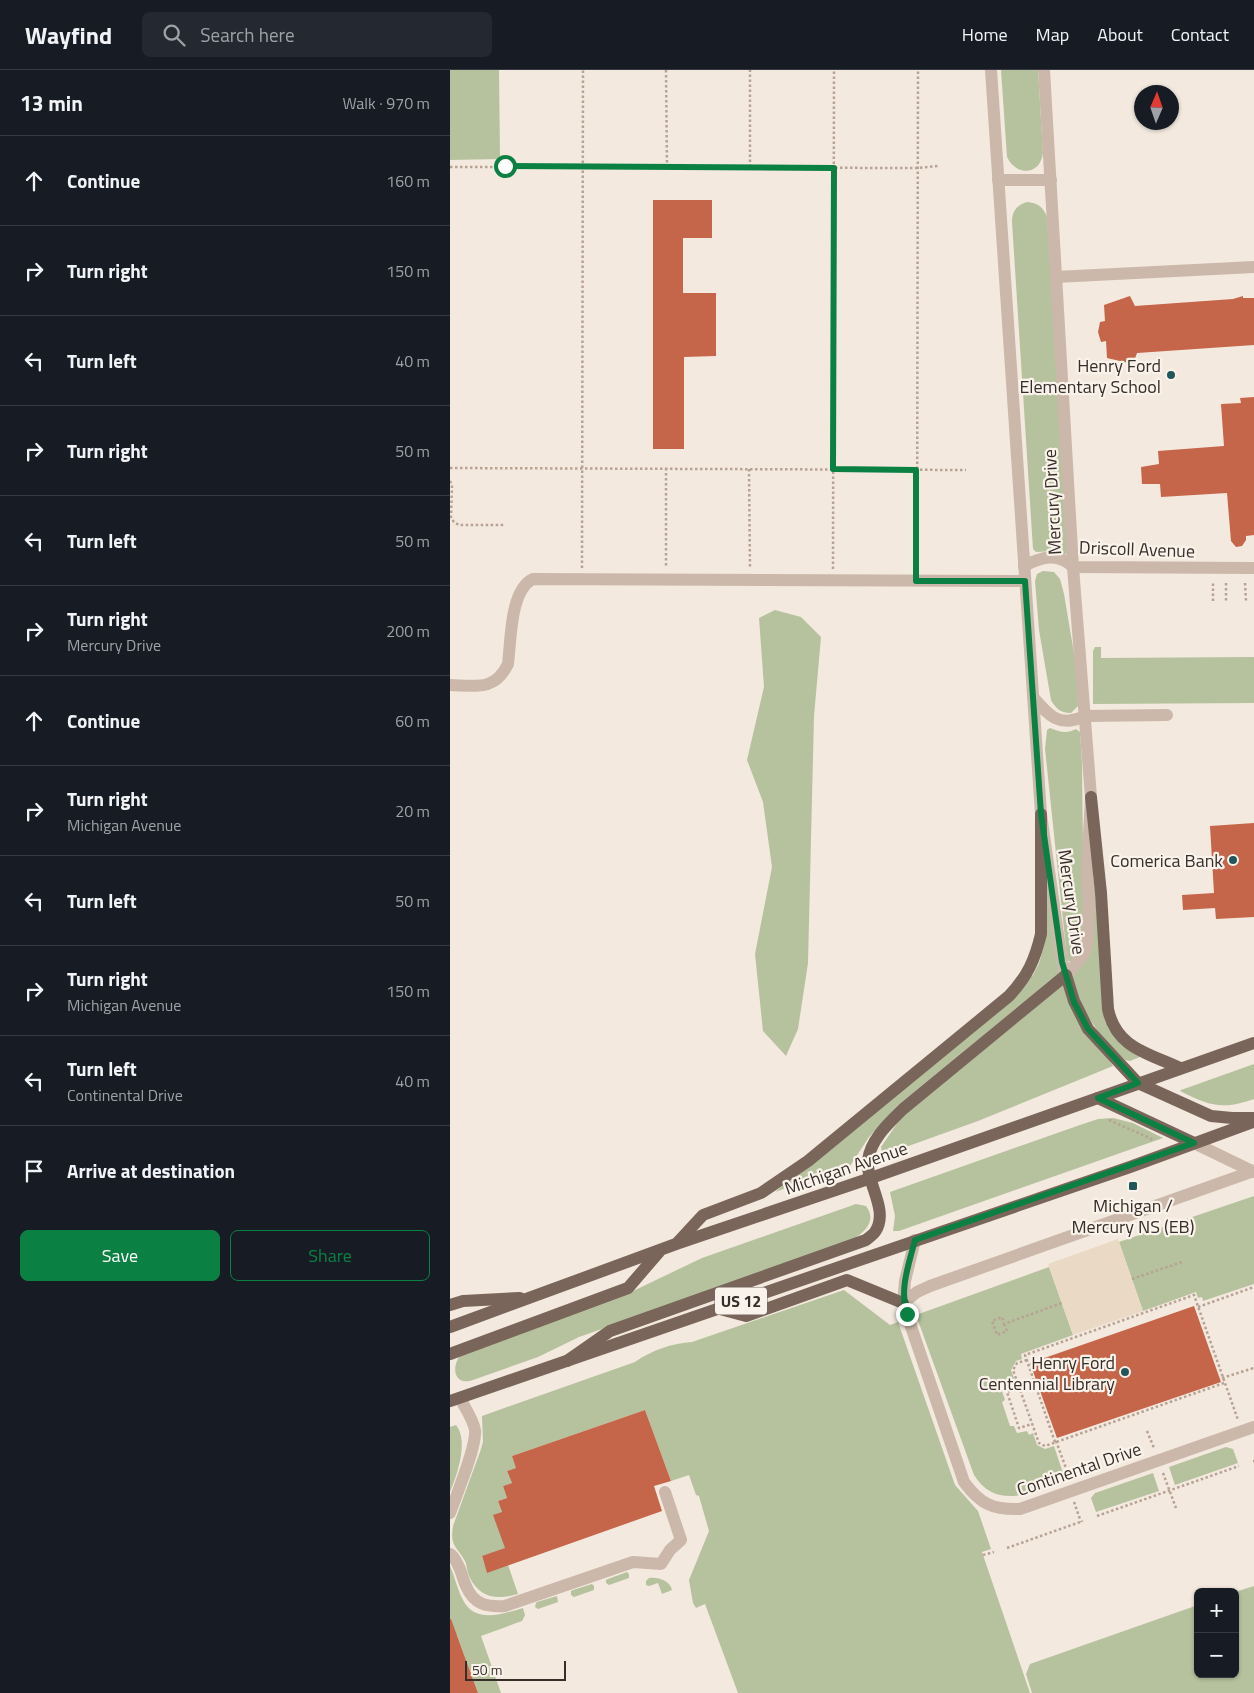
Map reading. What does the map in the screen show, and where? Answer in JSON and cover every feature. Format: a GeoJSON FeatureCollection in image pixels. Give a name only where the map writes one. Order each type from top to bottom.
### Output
{"type":"FeatureCollection","features":[{"type":"Feature","properties":{"kind":"main road"},"geometry":{"type":"LineString","coordinates":[[1091,797],[1110,1020],[1123,1040],[1180,1068]]}},
{"type":"Feature","properties":{"kind":"main road"},"geometry":{"type":"LineString","coordinates":[[676,1244],[703,1215],[761,1193],[808,1161],[1009,996],[1021,983],[1028,973],[1038,950],[1041,934],[1041,814]]}},
{"type":"Feature","properties":{"kind":"main road"},"geometry":{"type":"LineString","coordinates":[[567,1361],[610,1331],[866,1240],[875,1232],[878,1222],[878,1202],[868,1161],[871,1148],[885,1127],[903,1109],[1066,975],[1074,1002],[1088,1029],[1138,1083],[1211,1116],[1254,1120]]}},
{"type":"Feature","properties":{"kind":"main road","name":"Michigan Avenue"},"geometry":{"type":"LineString","coordinates":[[450,1327],[676,1244],[871,1178],[1254,1042]]}},
{"type":"Feature","properties":{"kind":"main road"},"geometry":{"type":"LineString","coordinates":[[1098,1098],[1194,1143]]}},
{"type":"Feature","properties":{"kind":"main road","name":"US 12"},"geometry":{"type":"LineString","coordinates":[[455,1399],[720,1309],[1194,1143],[1254,1120]]}},
{"type":"Feature","properties":{"kind":"main road"},"geometry":{"type":"LineString","coordinates":[[450,1354],[628,1288],[661,1250]]}},
{"type":"Feature","properties":{"kind":"main road"},"geometry":{"type":"LineString","coordinates":[[720,1309],[746,1316],[847,1280],[903,1303]]}},
{"type":"Feature","properties":{"kind":"main road"},"geometry":{"type":"LineString","coordinates":[[450,1305],[463,1301],[535,1297]]}},
{"type":"Feature","properties":{"kind":"main road"},"geometry":{"type":"LineString","coordinates":[[450,1387],[455,1399]]}},
{"type":"Feature","properties":{"kind":"street","name":"Mercury Drive"},"geometry":{"type":"LineString","coordinates":[[991,70],[1041,814],[1062,962],[1066,975],[1082,958],[1088,939],[1087,871],[1091,797],[1074,567],[1044,70]]}},
{"type":"Feature","properties":{"kind":"street"},"geometry":{"type":"LineString","coordinates":[[998,180],[1050,180]]}},
{"type":"Feature","properties":{"kind":"street"},"geometry":{"type":"LineString","coordinates":[[1056,278],[1254,266]]}},
{"type":"Feature","properties":{"kind":"street","name":"Driscoll Avenue"},"geometry":{"type":"LineString","coordinates":[[1024,566],[1048,556],[1066,560],[1074,567],[1254,568]]}},
{"type":"Feature","properties":{"kind":"street"},"geometry":{"type":"LineString","coordinates":[[450,685],[482,686],[498,679],[504,672],[508,664],[515,606],[522,588],[533,579],[1025,581]]}},
{"type":"Feature","properties":{"kind":"street"},"geometry":{"type":"LineString","coordinates":[[1033,697],[1048,714],[1060,721],[1076,720],[1085,716],[1167,715]]}},
{"type":"Feature","properties":{"kind":"street"},"geometry":{"type":"LineString","coordinates":[[1194,1143],[1254,1172]]}},
{"type":"Feature","properties":{"kind":"street"},"geometry":{"type":"LineString","coordinates":[[903,1303],[917,1292],[930,1286],[1254,1172]]}},
{"type":"Feature","properties":{"kind":"street","name":"Continental Drive"},"geometry":{"type":"LineString","coordinates":[[915,1240],[904,1281],[903,1303],[964,1482],[971,1492],[985,1504],[1006,1510],[1020,1509],[1254,1427]]}},
{"type":"Feature","properties":{"kind":"street"},"geometry":{"type":"LineString","coordinates":[[450,1513],[475,1438],[472,1420],[455,1399]]}},
{"type":"Feature","properties":{"kind":"street"},"geometry":{"type":"LineString","coordinates":[[450,1554],[454,1556],[466,1586],[479,1604],[490,1607],[505,1606],[633,1562],[661,1564],[670,1550],[681,1540],[665,1492]]}},
{"type":"Feature","properties":{"kind":"path"},"geometry":{"type":"LineString","coordinates":[[582,579],[583,70]]}},
{"type":"Feature","properties":{"kind":"path"},"geometry":{"type":"LineString","coordinates":[[666,70],[667,167]]}},
{"type":"Feature","properties":{"kind":"path"},"geometry":{"type":"LineString","coordinates":[[750,70],[750,167]]}},
{"type":"Feature","properties":{"kind":"path"},"geometry":{"type":"LineString","coordinates":[[834,70],[834,580]]}},
{"type":"Feature","properties":{"kind":"path"},"geometry":{"type":"LineString","coordinates":[[916,581],[918,70]]}},
{"type":"Feature","properties":{"kind":"path"},"geometry":{"type":"LineString","coordinates":[[450,167],[917,168],[938,166]]}},
{"type":"Feature","properties":{"kind":"path"},"geometry":{"type":"LineString","coordinates":[[450,468],[966,470]]}},
{"type":"Feature","properties":{"kind":"path"},"geometry":{"type":"LineString","coordinates":[[666,468],[666,580]]}},
{"type":"Feature","properties":{"kind":"path"},"geometry":{"type":"LineString","coordinates":[[749,469],[750,580]]}},
{"type":"Feature","properties":{"kind":"path"},"geometry":{"type":"LineString","coordinates":[[450,481],[452,484],[451,518],[454,522],[459,525],[504,525]]}},
{"type":"Feature","properties":{"kind":"path"},"geometry":{"type":"LineString","coordinates":[[1213,583],[1213,601]]}},
{"type":"Feature","properties":{"kind":"path"},"geometry":{"type":"LineString","coordinates":[[1226,583],[1226,601]]}},
{"type":"Feature","properties":{"kind":"path"},"geometry":{"type":"LineString","coordinates":[[1245,583],[1246,601]]}},
{"type":"Feature","properties":{"kind":"path"},"geometry":{"type":"LineString","coordinates":[[1109,1120],[1154,1140]]}},
{"type":"Feature","properties":{"kind":"path"},"geometry":{"type":"LineString","coordinates":[[1132,1279],[1182,1262]]}},
{"type":"Feature","properties":{"kind":"path"},"geometry":{"type":"LineString","coordinates":[[1198,1308],[1254,1287]]}},
{"type":"Feature","properties":{"kind":"path"},"geometry":{"type":"LineString","coordinates":[[1070,1481],[1025,1355],[1194,1295],[1238,1422]]}},
{"type":"Feature","properties":{"kind":"path"},"geometry":{"type":"LineString","coordinates":[[1004,1324],[1062,1303]]}},
{"type":"Feature","properties":{"kind":"path"},"geometry":{"type":"LineString","coordinates":[[1002,1317],[1004,1324],[1007,1331],[997,1335],[992,1321],[1002,1317]]}},
{"type":"Feature","properties":{"kind":"path"},"geometry":{"type":"LineString","coordinates":[[1027,1360],[1017,1363],[1014,1370],[1039,1443],[1046,1446],[1224,1384]]}},
{"type":"Feature","properties":{"kind":"path"},"geometry":{"type":"LineString","coordinates":[[1222,1378],[1254,1368]]}},
{"type":"Feature","properties":{"kind":"path"},"geometry":{"type":"LineString","coordinates":[[1020,1388],[1007,1392],[1019,1428],[1032,1424]]}},
{"type":"Feature","properties":{"kind":"path"},"geometry":{"type":"LineString","coordinates":[[1147,1431],[1154,1450]]}},
{"type":"Feature","properties":{"kind":"path"},"geometry":{"type":"LineString","coordinates":[[1097,1516],[1239,1466]]}},
{"type":"Feature","properties":{"kind":"path"},"geometry":{"type":"LineString","coordinates":[[1161,1469],[1176,1508]]}},
{"type":"Feature","properties":{"kind":"path"},"geometry":{"type":"LineString","coordinates":[[1007,1548],[1082,1521],[1073,1501]]}},
{"type":"Feature","properties":{"kind":"path"},"geometry":{"type":"LineString","coordinates":[[982,1555],[994,1552]]}},
{"type":"Feature","properties":{"kind":"green space"},"geometry":{"type":"Polygon","coordinates":[[[450,70],[499,70],[500,159],[450,160],[450,70]]]}},
{"type":"Feature","properties":{"kind":"green space"},"geometry":{"type":"Polygon","coordinates":[[[1001,70],[1038,70],[1043,153],[1041,161],[1037,166],[1027,171],[1016,168],[1007,157],[1001,70]]]}},
{"type":"Feature","properties":{"kind":"green space"},"geometry":{"type":"Polygon","coordinates":[[[1027,202],[1039,206],[1044,210],[1047,217],[1068,551],[1064,556],[1053,551],[1036,552],[1033,549],[1012,222],[1016,209],[1027,202]]]}},
{"type":"Feature","properties":{"kind":"green space"},"geometry":{"type":"Polygon","coordinates":[[[1043,571],[1054,572],[1060,579],[1064,594],[1077,671],[1078,706],[1071,713],[1059,710],[1051,700],[1039,630],[1035,581],[1037,574],[1043,571]]]}},
{"type":"Feature","properties":{"kind":"green space"},"geometry":{"type":"Polygon","coordinates":[[[775,610],[801,617],[821,637],[814,716],[808,963],[798,1029],[786,1056],[763,1031],[755,954],[772,867],[763,802],[747,760],[764,687],[759,618],[775,610]]]}},
{"type":"Feature","properties":{"kind":"green space"},"geometry":{"type":"Polygon","coordinates":[[[1095,647],[1101,647],[1101,658],[1254,657],[1254,703],[1093,704],[1093,651],[1095,647]]]}},
{"type":"Feature","properties":{"kind":"green space"},"geometry":{"type":"Polygon","coordinates":[[[1050,728],[1063,732],[1076,729],[1080,732],[1084,934],[1081,947],[1071,961],[1068,961],[1067,958],[1045,749],[1047,730],[1050,728]]]}},
{"type":"Feature","properties":{"kind":"green space"},"geometry":{"type":"Polygon","coordinates":[[[1044,861],[1059,973],[897,1106],[869,1137],[850,1166],[775,1192],[1033,975],[1045,943],[1044,861]]]}},
{"type":"Feature","properties":{"kind":"green space"},"geometry":{"type":"Polygon","coordinates":[[[1094,877],[1103,1002],[1140,1057],[1130,1061],[1125,1060],[1099,1033],[1080,1001],[1072,977],[1079,969],[1094,877]]]}},
{"type":"Feature","properties":{"kind":"green space"},"geometry":{"type":"Polygon","coordinates":[[[1063,985],[1113,1066],[978,1121],[889,1153],[882,1152],[881,1147],[900,1119],[1063,985]]]}},
{"type":"Feature","properties":{"kind":"green space"},"geometry":{"type":"Polygon","coordinates":[[[1254,1064],[1254,1099],[1233,1104],[1216,1105],[1199,1100],[1180,1091],[1181,1090],[1254,1064]]]}},
{"type":"Feature","properties":{"kind":"green space"},"geometry":{"type":"Polygon","coordinates":[[[1113,1118],[1133,1123],[1163,1138],[899,1231],[893,1231],[895,1216],[890,1192],[1098,1119],[1113,1118]]]}},
{"type":"Feature","properties":{"kind":"green space"},"geometry":{"type":"Polygon","coordinates":[[[1254,1196],[1254,1284],[1203,1301],[1202,1297],[1198,1298],[1196,1292],[1143,1311],[1119,1242],[1254,1196]]]}},
{"type":"Feature","properties":{"kind":"green space"},"geometry":{"type":"Polygon","coordinates":[[[856,1204],[866,1206],[869,1212],[869,1223],[862,1233],[847,1243],[579,1337],[538,1357],[470,1381],[461,1380],[456,1374],[455,1370],[459,1357],[633,1291],[702,1258],[856,1204]]]}},
{"type":"Feature","properties":{"kind":"green space"},"geometry":{"type":"Polygon","coordinates":[[[1049,1267],[1073,1335],[1021,1354],[1022,1359],[1016,1361],[1011,1370],[1015,1381],[1010,1382],[1012,1387],[1002,1391],[1005,1400],[1002,1402],[1010,1426],[1014,1426],[1017,1433],[1027,1431],[1029,1435],[1033,1433],[1037,1445],[1045,1449],[1054,1446],[1066,1482],[1017,1496],[1005,1496],[994,1493],[983,1486],[974,1475],[916,1315],[1049,1267]]]}},
{"type":"Feature","properties":{"kind":"green space"},"geometry":{"type":"Polygon","coordinates":[[[844,1290],[890,1325],[898,1322],[955,1485],[978,1511],[991,1549],[982,1552],[1030,1693],[738,1693],[705,1604],[696,1608],[693,1603],[689,1580],[709,1531],[699,1496],[696,1495],[689,1475],[671,1481],[645,1410],[512,1456],[517,1468],[507,1471],[512,1483],[503,1486],[507,1498],[498,1501],[502,1512],[508,1547],[482,1557],[487,1572],[508,1565],[518,1594],[503,1597],[490,1596],[473,1584],[465,1561],[454,1545],[452,1533],[483,1442],[482,1416],[635,1362],[662,1348],[692,1342],[844,1290]]]}},
{"type":"Feature","properties":{"kind":"green space"},"geometry":{"type":"Polygon","coordinates":[[[456,1425],[462,1440],[462,1449],[456,1477],[450,1492],[450,1427],[456,1425]]]}},
{"type":"Feature","properties":{"kind":"green space"},"geometry":{"type":"Polygon","coordinates":[[[1226,1447],[1233,1449],[1238,1463],[1175,1485],[1169,1467],[1226,1447]]]}},
{"type":"Feature","properties":{"kind":"green space"},"geometry":{"type":"Polygon","coordinates":[[[1153,1473],[1159,1491],[1096,1512],[1091,1498],[1095,1493],[1153,1473]]]}},
{"type":"Feature","properties":{"kind":"green space"},"geometry":{"type":"Polygon","coordinates":[[[450,1566],[463,1600],[475,1612],[482,1615],[490,1615],[507,1613],[523,1608],[525,1615],[522,1621],[481,1636],[501,1693],[478,1693],[457,1635],[450,1637],[450,1566]]]}},
{"type":"Feature","properties":{"kind":"green space"},"geometry":{"type":"Polygon","coordinates":[[[627,1572],[629,1578],[609,1585],[606,1583],[606,1580],[627,1572]]]}},
{"type":"Feature","properties":{"kind":"green space"},"geometry":{"type":"Polygon","coordinates":[[[649,1578],[663,1580],[669,1584],[672,1590],[662,1594],[658,1583],[646,1585],[646,1581],[649,1578]]]}},
{"type":"Feature","properties":{"kind":"green space"},"geometry":{"type":"Polygon","coordinates":[[[592,1584],[594,1590],[574,1597],[571,1595],[571,1591],[592,1584]]]}},
{"type":"Feature","properties":{"kind":"green space"},"geometry":{"type":"Polygon","coordinates":[[[1254,1586],[1254,1693],[1032,1693],[1026,1674],[1030,1664],[1194,1606],[1194,1678],[1239,1678],[1239,1591],[1254,1586]]]}},
{"type":"Feature","properties":{"kind":"green space"},"geometry":{"type":"Polygon","coordinates":[[[557,1596],[558,1602],[538,1609],[535,1607],[537,1602],[557,1596]]]}},
{"type":"Feature","properties":{"kind":"shaded area"},"geometry":{"type":"Polygon","coordinates":[[[1118,1239],[1143,1311],[1073,1335],[1048,1264],[1118,1239]]]}},
{"type":"Feature","properties":{"kind":"building"},"geometry":{"type":"Polygon","coordinates":[[[653,200],[712,200],[712,238],[683,238],[683,293],[716,293],[716,356],[684,357],[684,449],[653,449],[653,200]]]}},
{"type":"Feature","properties":{"kind":"building"},"geometry":{"type":"Polygon","coordinates":[[[1130,296],[1135,306],[1233,299],[1243,296],[1243,298],[1254,298],[1254,345],[1137,353],[1133,364],[1107,358],[1106,341],[1101,342],[1098,332],[1100,322],[1105,321],[1104,305],[1130,296]]]}},
{"type":"Feature","properties":{"kind":"building"},"geometry":{"type":"Polygon","coordinates":[[[1254,397],[1254,535],[1246,536],[1242,546],[1236,547],[1231,541],[1227,493],[1161,497],[1160,484],[1142,484],[1141,467],[1159,464],[1158,451],[1224,446],[1221,404],[1241,403],[1240,398],[1254,397]]]}},
{"type":"Feature","properties":{"kind":"building","name":"Comerica Bank"},"geometry":{"type":"Polygon","coordinates":[[[1254,823],[1254,917],[1216,919],[1215,908],[1183,910],[1182,895],[1214,893],[1210,826],[1254,823]]]}},
{"type":"Feature","properties":{"kind":"building","name":"Henry Ford Centennial Library"},"geometry":{"type":"Polygon","coordinates":[[[1194,1306],[1221,1382],[1057,1438],[1030,1363],[1194,1306]]]}},
{"type":"Feature","properties":{"kind":"building"},"geometry":{"type":"Polygon","coordinates":[[[645,1410],[671,1481],[654,1486],[662,1511],[487,1573],[482,1556],[505,1548],[493,1515],[502,1512],[498,1501],[507,1498],[503,1486],[512,1483],[507,1471],[516,1468],[512,1456],[645,1410]]]}},
{"type":"Feature","properties":{"kind":"building"},"geometry":{"type":"Polygon","coordinates":[[[451,1619],[478,1693],[450,1693],[451,1619]]]}},
{"type":"Feature","properties":{"kind":"place","name":"Henry Ford Elementary School"},"geometry":{"type":"Point","coordinates":[1171,375]}},
{"type":"Feature","properties":{"kind":"place","name":"Comerica Bank"},"geometry":{"type":"Point","coordinates":[1233,860]}},
{"type":"Feature","properties":{"kind":"place","name":"Michigan / Mercury NS (EB)"},"geometry":{"type":"Point","coordinates":[1133,1186]}},
{"type":"Feature","properties":{"kind":"place","name":"Henry Ford Centennial Library"},"geometry":{"type":"Point","coordinates":[1125,1372]}},
{"type":"Feature","properties":{"kind":"route"},"geometry":{"type":"LineString","coordinates":[[505,166],[834,168],[833,469],[916,470],[916,581],[1025,581],[1041,814],[1062,962],[1074,1002],[1088,1029],[1138,1083],[1098,1098],[1194,1143],[1130,1167],[915,1240],[904,1281],[903,1303],[907,1314]]}}]}
